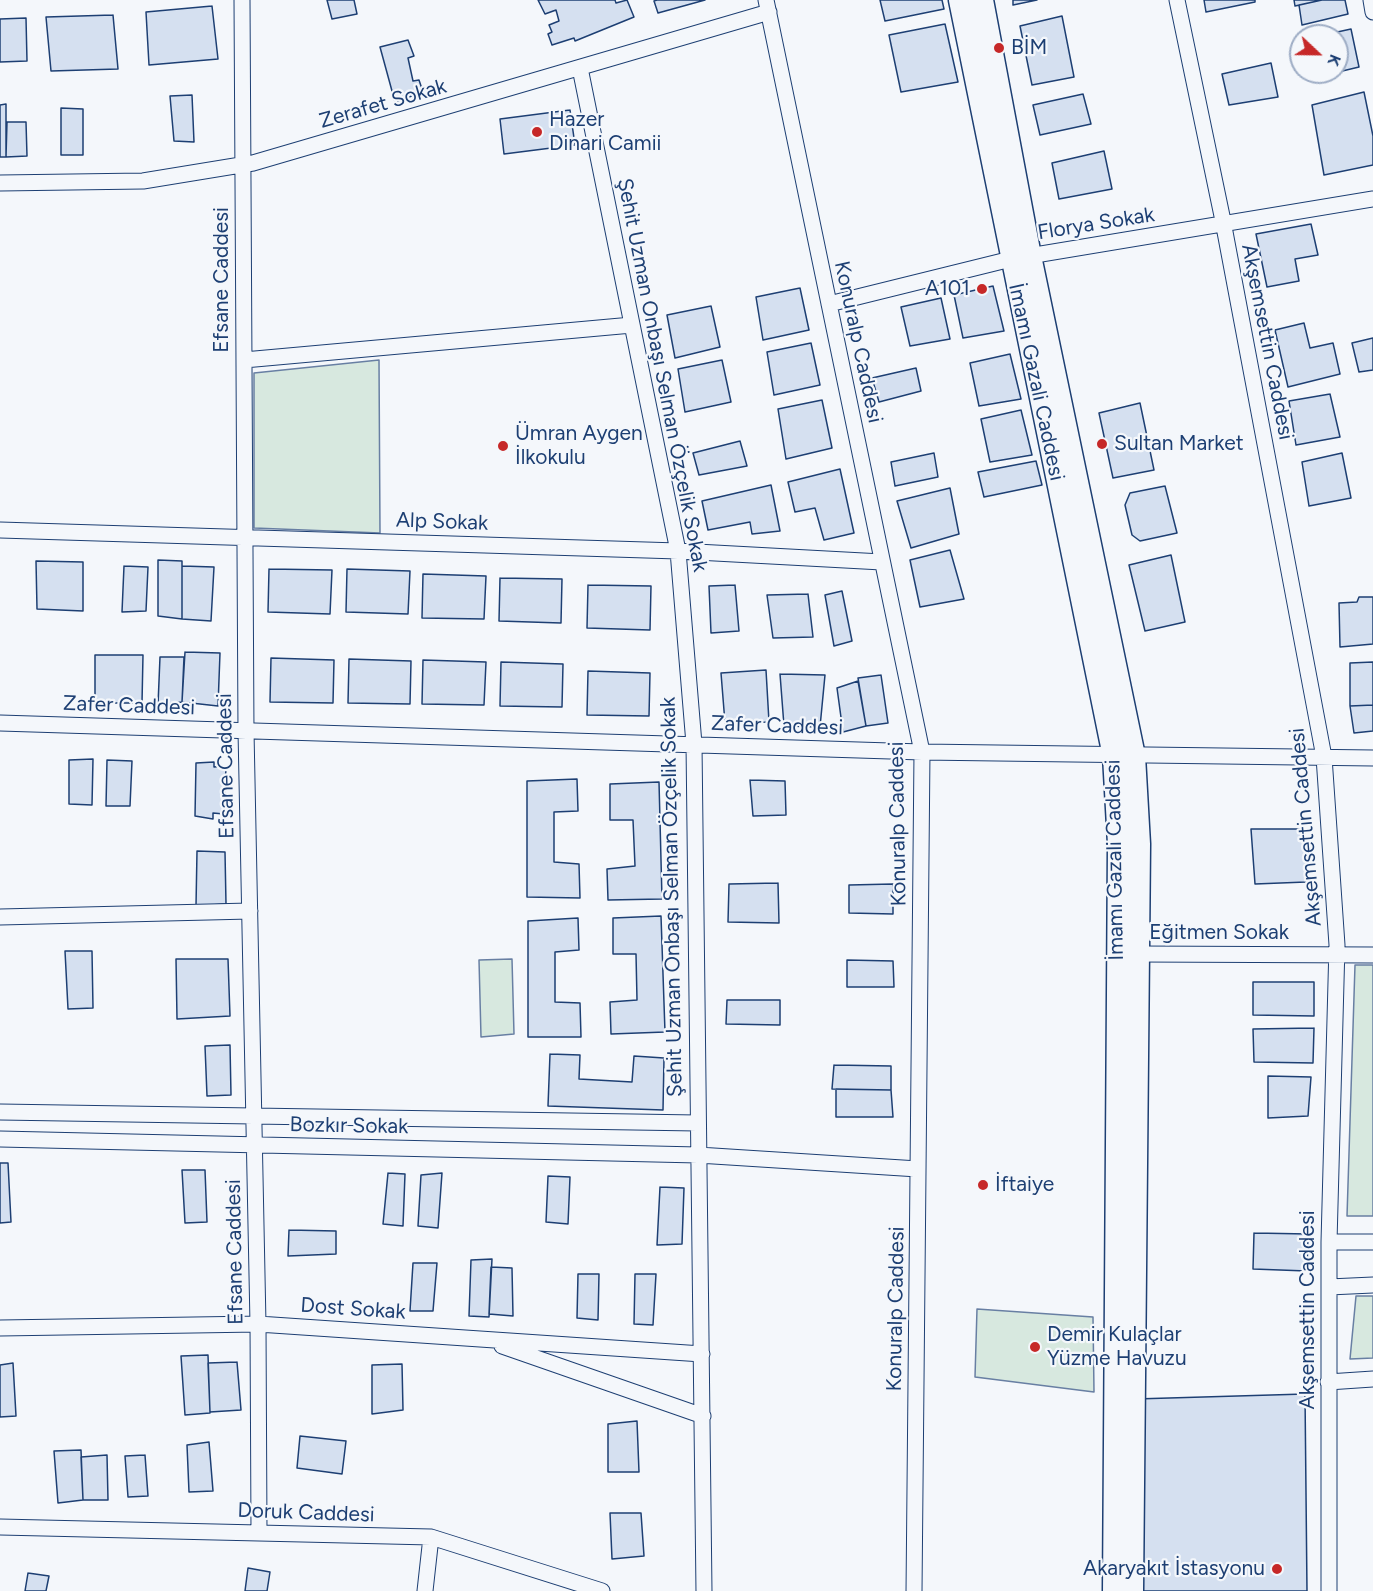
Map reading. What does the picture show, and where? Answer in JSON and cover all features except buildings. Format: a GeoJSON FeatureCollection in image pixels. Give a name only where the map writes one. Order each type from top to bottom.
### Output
{"type":"FeatureCollection","features":[{"type":"Feature","properties":{"kind":"main road","name":"İmamı Gazali Caddesi"},"geometry":{"type":"LineString","coordinates":[[960,0],[1021,258],[1124,756],[1139,844],[1132,1591]]}},
{"type":"Feature","properties":{"kind":"main road","name":"İmamı Gazali Caddesi"},"geometry":{"type":"LineString","coordinates":[[982,0],[1021,258]]}},
{"type":"Feature","properties":{"kind":"main road","name":"İmamı Gazali Caddesi"},"geometry":{"type":"LineString","coordinates":[[1114,1591],[1119,844],[1124,756]]}},
{"type":"Feature","properties":{"kind":"street","name":"Efsane Caddesi"},"geometry":{"type":"LineString","coordinates":[[242,0],[246,731],[258,1324],[259,1532]]}},
{"type":"Feature","properties":{"kind":"street","name":"Akşemsettin Caddesi"},"geometry":{"type":"LineString","coordinates":[[1177,0],[1223,224],[1324,757],[1337,955],[1329,1242],[1329,1591]]}},
{"type":"Feature","properties":{"kind":"street"},"geometry":{"type":"LineString","coordinates":[[1371,0],[1373,12]]}},
{"type":"Feature","properties":{"kind":"street","name":"Zerafet Sokak"},"geometry":{"type":"LineString","coordinates":[[0,183],[143,181],[243,165],[580,68],[767,6]]}},
{"type":"Feature","properties":{"kind":"street","name":"Konuralp Caddesi"},"geometry":{"type":"LineString","coordinates":[[767,6],[922,752],[914,1591]]}},
{"type":"Feature","properties":{"kind":"street","name":"Şehit Uzman Onbaşı Selman Özçelik Sokak"},"geometry":{"type":"LineString","coordinates":[[580,68],[678,551],[694,744],[704,1591]]}},
{"type":"Feature","properties":{"kind":"street","name":"Florya Sokak"},"geometry":{"type":"LineString","coordinates":[[829,304],[1021,258],[1373,199]]}},
{"type":"Feature","properties":{"kind":"street"},"geometry":{"type":"LineString","coordinates":[[244,360],[632,325]]}},
{"type":"Feature","properties":{"kind":"street","name":"Alp Sokak"},"geometry":{"type":"LineString","coordinates":[[0,530],[678,551],[882,562]]}},
{"type":"Feature","properties":{"kind":"street","name":"Zafer Caddesi"},"geometry":{"type":"LineString","coordinates":[[0,723],[922,752],[1373,758]]}},
{"type":"Feature","properties":{"kind":"street"},"geometry":{"type":"LineString","coordinates":[[0,917],[250,911]]}},
{"type":"Feature","properties":{"kind":"street","name":"Eğitmen Sokak"},"geometry":{"type":"LineString","coordinates":[[1137,954],[1373,955]]}},
{"type":"Feature","properties":{"kind":"street","name":"Bozkır Sokak"},"geometry":{"type":"LineString","coordinates":[[0,1112],[697,1123]]}},
{"type":"Feature","properties":{"kind":"street","name":"Bozkır Sokak"},"geometry":{"type":"LineString","coordinates":[[0,1139],[698,1155],[918,1169]]}},
{"type":"Feature","properties":{"kind":"street"},"geometry":{"type":"LineString","coordinates":[[1329,1242],[1373,1242]]}},
{"type":"Feature","properties":{"kind":"street"},"geometry":{"type":"LineString","coordinates":[[1329,1287],[1373,1285]]}},
{"type":"Feature","properties":{"kind":"street","name":"Dost Sokak"},"geometry":{"type":"LineString","coordinates":[[0,1328],[258,1324],[702,1354]]}},
{"type":"Feature","properties":{"kind":"street"},"geometry":{"type":"LineString","coordinates":[[482,1339],[703,1416]]}},
{"type":"Feature","properties":{"kind":"street"},"geometry":{"type":"LineString","coordinates":[[1328,1382],[1373,1379]]}},
{"type":"Feature","properties":{"kind":"street","name":"Doruk Caddesi"},"geometry":{"type":"LineString","coordinates":[[0,1527],[431,1538],[602,1591]]}},
{"type":"Feature","properties":{"kind":"street"},"geometry":{"type":"LineString","coordinates":[[425,1591],[431,1538]]}},
{"type":"Feature","properties":{"kind":"shaded area"},"geometry":{"type":"Polygon","coordinates":[[[379,360],[380,533],[254,528],[254,373],[379,360]]]}},
{"type":"Feature","properties":{"kind":"shaded area"},"geometry":{"type":"Polygon","coordinates":[[[512,959],[514,1034],[481,1037],[479,960],[512,959]]]}},
{"type":"Feature","properties":{"kind":"shaded area"},"geometry":{"type":"Polygon","coordinates":[[[1355,965],[1373,965],[1373,1216],[1347,1216],[1355,965]]]}},
{"type":"Feature","properties":{"kind":"shaded area"},"geometry":{"type":"Polygon","coordinates":[[[1356,1296],[1373,1296],[1373,1358],[1350,1359],[1356,1296]]]}},
{"type":"Feature","properties":{"kind":"shaded area","name":"Demir Kulaçlar Yüzme Havuzu"},"geometry":{"type":"Polygon","coordinates":[[[977,1309],[1093,1317],[1094,1392],[975,1377],[977,1309]]]}},
{"type":"Feature","properties":{"kind":"place","name":"BİM"},"geometry":{"type":"Point","coordinates":[999,48]}},
{"type":"Feature","properties":{"kind":"place","name":"Hazer Dinari Camii"},"geometry":{"type":"Point","coordinates":[537,132]}},
{"type":"Feature","properties":{"kind":"place","name":"A101"},"geometry":{"type":"Point","coordinates":[982,289]}},
{"type":"Feature","properties":{"kind":"place","name":"Sultan Market"},"geometry":{"type":"Point","coordinates":[1102,444]}},
{"type":"Feature","properties":{"kind":"place","name":"Ümran Aygen İlkokulu"},"geometry":{"type":"Point","coordinates":[503,446]}},
{"type":"Feature","properties":{"kind":"place","name":"İftaiye"},"geometry":{"type":"Point","coordinates":[983,1185]}},
{"type":"Feature","properties":{"kind":"place","name":"Demir Kulaçlar Yüzme Havuzu"},"geometry":{"type":"Point","coordinates":[1035,1347]}},
{"type":"Feature","properties":{"kind":"place","name":"Akaryakıt İstasyonu"},"geometry":{"type":"Point","coordinates":[1277,1569]}}]}
